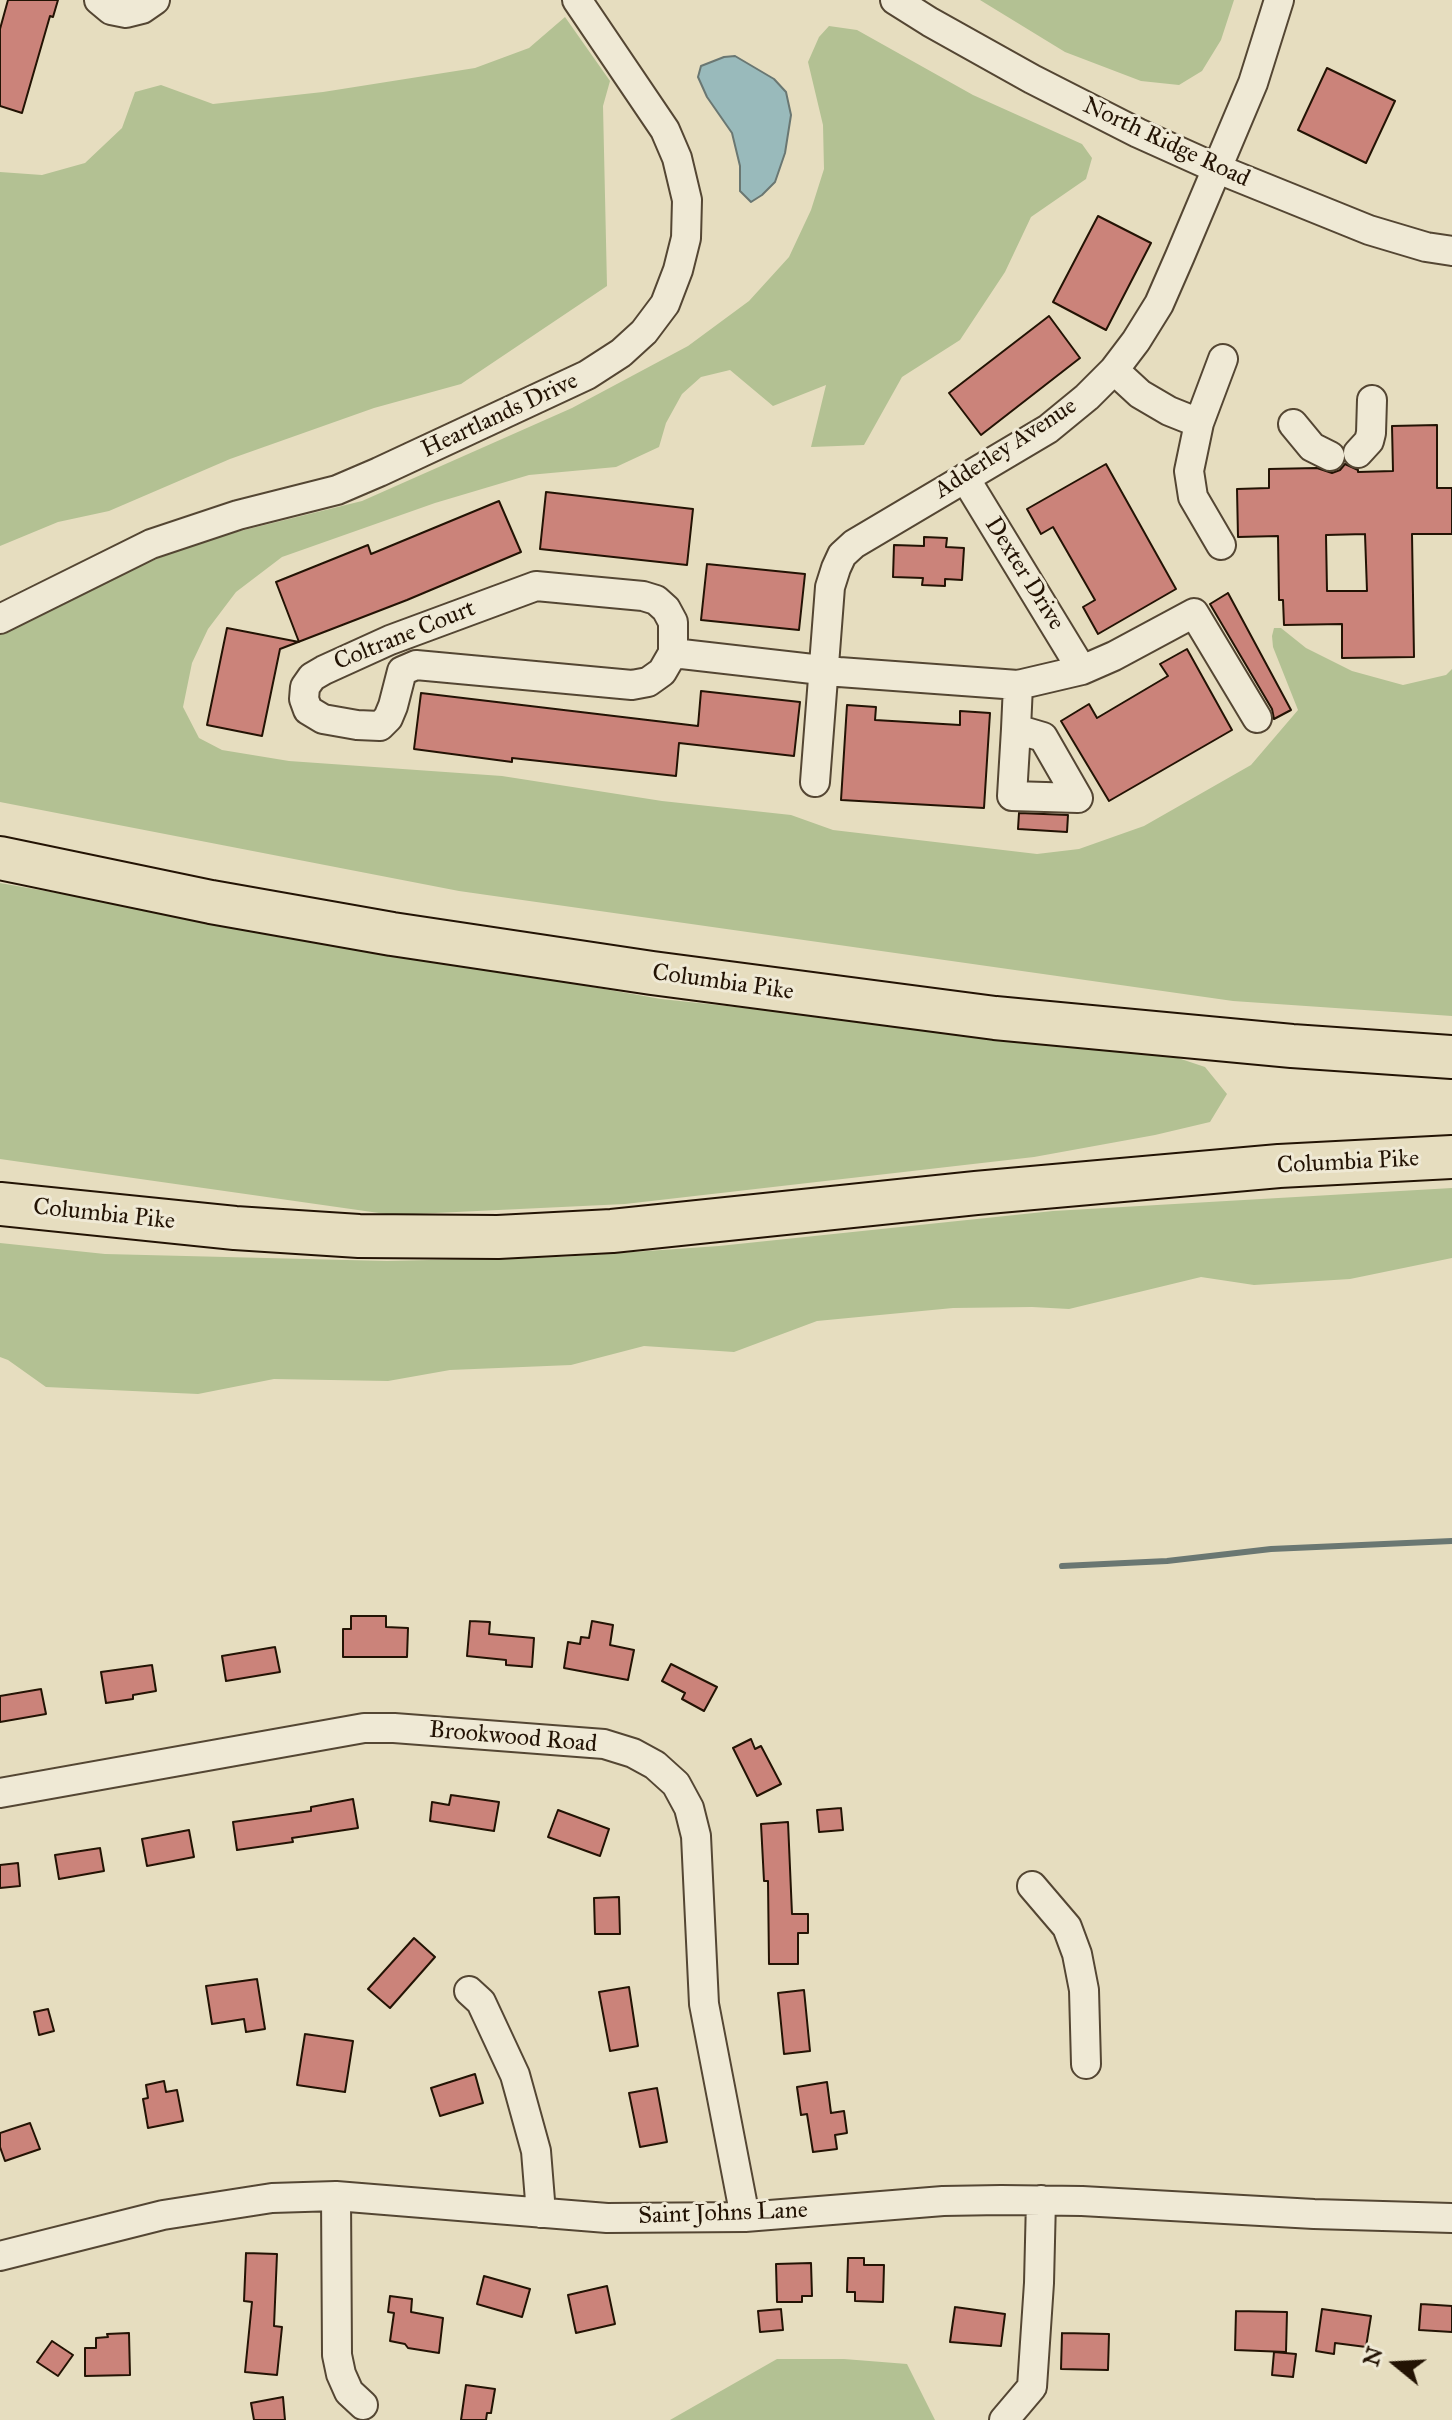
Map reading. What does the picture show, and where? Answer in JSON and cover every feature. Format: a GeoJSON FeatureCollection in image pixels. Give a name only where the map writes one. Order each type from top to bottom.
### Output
{"type":"FeatureCollection","features":[{"type":"Feature","properties":{"kind":"highway","name":"Columbia Pike"},"geometry":{"type":"LineString","coordinates":[[0,858],[211,902],[652,973],[995,1018],[1292,1046],[1452,1057]]}},
{"type":"Feature","properties":{"kind":"highway","name":"Columbia Pike"},"geometry":{"type":"LineString","coordinates":[[0,1204],[235,1228],[359,1236],[498,1237],[612,1231],[991,1191],[1279,1166],[1452,1157]]}},
{"type":"Feature","properties":{"kind":"highway"},"geometry":{"type":"LineString","coordinates":[[0,1177],[235,1228]]}},
{"type":"Feature","properties":{"kind":"highway"},"geometry":{"type":"LineString","coordinates":[[0,1225],[234,1240],[359,1236]]}},
{"type":"Feature","properties":{"kind":"street"},"geometry":{"type":"LineString","coordinates":[[99,0],[111,10],[126,13],[142,9],[155,0]]}},
{"type":"Feature","properties":{"kind":"street","name":"Heartlands Drive"},"geometry":{"type":"LineString","coordinates":[[0,619],[151,544],[238,515],[337,490],[379,472],[587,375],[621,353],[644,332],[665,304],[678,270],[686,238],[687,200],[677,158],[665,130],[577,0]]}},
{"type":"Feature","properties":{"kind":"street","name":"North Ridge Road"},"geometry":{"type":"LineString","coordinates":[[895,0],[1032,79],[1138,133],[1369,230],[1426,247],[1452,251]]}},
{"type":"Feature","properties":{"kind":"street","name":"Adderley Avenue"},"geometry":{"type":"LineString","coordinates":[[815,782],[830,587],[842,555],[854,544],[1048,429],[1114,370],[1159,304],[1253,83],[1279,0]]}},
{"type":"Feature","properties":{"kind":"street"},"geometry":{"type":"LineString","coordinates":[[1221,545],[1193,497],[1189,471],[1199,423],[1223,359]]}},
{"type":"Feature","properties":{"kind":"street"},"geometry":{"type":"LineString","coordinates":[[1114,370],[1140,394],[1169,411],[1199,423]]}},
{"type":"Feature","properties":{"kind":"street"},"geometry":{"type":"LineString","coordinates":[[1293,424],[1312,447],[1344,455],[1369,441],[1372,400]]}},
{"type":"Feature","properties":{"kind":"street","name":"Dexter Drive"},"geometry":{"type":"LineString","coordinates":[[965,478],[1082,670]]}},
{"type":"Feature","properties":{"kind":"street","name":"Coltrane Court"},"geometry":{"type":"LineString","coordinates":[[536,586],[643,596],[656,600],[666,609],[673,622],[673,653],[662,672],[648,682],[632,685],[416,665],[402,671],[393,706],[380,726],[323,719],[308,710],[304,699],[305,687],[312,677],[390,640],[536,586]]}},
{"type":"Feature","properties":{"kind":"street"},"geometry":{"type":"LineString","coordinates":[[673,653],[824,671],[1018,685],[1082,670],[1194,613],[1257,718]]}},
{"type":"Feature","properties":{"kind":"street"},"geometry":{"type":"LineString","coordinates":[[390,640],[402,671]]}},
{"type":"Feature","properties":{"kind":"street"},"geometry":{"type":"LineString","coordinates":[[1016,729],[1018,685]]}},
{"type":"Feature","properties":{"kind":"street","name":"Brookwood Road"},"geometry":{"type":"LineString","coordinates":[[0,1793],[364,1728],[604,1744],[633,1753],[655,1765],[676,1784],[689,1808],[696,1836],[704,2004],[745,2217]]}},
{"type":"Feature","properties":{"kind":"street"},"geometry":{"type":"LineString","coordinates":[[1032,1886],[1067,1927],[1077,1954],[1084,1990],[1086,2064]]}},
{"type":"Feature","properties":{"kind":"street"},"geometry":{"type":"LineString","coordinates":[[469,1991],[481,2002],[515,2075],[536,2151],[541,2213]]}},
{"type":"Feature","properties":{"kind":"street"},"geometry":{"type":"LineString","coordinates":[[336,2196],[337,2355],[349,2392],[363,2405]]}},
{"type":"Feature","properties":{"kind":"street","name":"Saint Johns Lane"},"geometry":{"type":"LineString","coordinates":[[0,2256],[163,2215],[216,2205],[272,2198],[336,2196],[607,2218],[745,2217],[943,2201],[1041,2200],[1452,2218]]}},
{"type":"Feature","properties":{"kind":"street"},"geometry":{"type":"LineString","coordinates":[[1004,2420],[1032,2387],[1041,2200]]}},
{"type":"Feature","properties":{"kind":"green space"},"geometry":{"type":"Polygon","coordinates":[[[980,0],[1234,0],[1221,40],[1202,71],[1179,85],[1141,81],[1065,52],[980,0]]]}},
{"type":"Feature","properties":{"kind":"green space"},"geometry":{"type":"Polygon","coordinates":[[[565,17],[610,81],[603,106],[607,286],[461,384],[374,408],[230,459],[109,511],[58,522],[0,546],[0,172],[42,175],[85,163],[122,128],[135,92],[161,85],[213,104],[323,92],[475,68],[529,48],[565,17]]]}},
{"type":"Feature","properties":{"kind":"green space"},"geometry":{"type":"Polygon","coordinates":[[[829,26],[857,30],[973,95],[1082,144],[1092,158],[1086,179],[1031,217],[1005,272],[960,340],[902,377],[864,445],[811,447],[826,385],[773,406],[730,370],[701,377],[682,394],[666,423],[659,447],[616,467],[529,475],[435,503],[282,557],[236,592],[208,629],[192,663],[183,707],[199,738],[222,750],[289,761],[502,776],[662,801],[791,815],[833,830],[1037,854],[1079,849],[1144,826],[1251,765],[1298,710],[1273,647],[1274,628],[1281,628],[1306,648],[1352,671],[1403,685],[1446,675],[1452,669],[1452,1016],[1233,1001],[459,891],[0,802],[0,630],[180,549],[362,501],[572,408],[688,346],[749,301],[789,257],[811,210],[824,169],[823,125],[808,62],[819,37],[829,26]]]}},
{"type":"Feature","properties":{"kind":"green space"},"geometry":{"type":"Polygon","coordinates":[[[0,883],[661,999],[1160,1052],[1205,1067],[1227,1094],[1210,1122],[1155,1135],[1034,1157],[625,1204],[393,1215],[0,1159],[0,883]]]}},
{"type":"Feature","properties":{"kind":"green space"},"geometry":{"type":"Polygon","coordinates":[[[1452,1188],[1452,1258],[1350,1279],[1254,1285],[1201,1277],[1069,1309],[953,1308],[817,1321],[734,1352],[644,1346],[571,1365],[450,1370],[388,1381],[274,1379],[198,1394],[46,1387],[0,1357],[0,1243],[105,1254],[387,1261],[561,1257],[719,1246],[1053,1211],[1452,1188]]]}},
{"type":"Feature","properties":{"kind":"green space"},"geometry":{"type":"Polygon","coordinates":[[[777,2359],[844,2359],[907,2364],[935,2420],[670,2420],[777,2359]]]}},
{"type":"Feature","properties":{"kind":"water"},"geometry":{"type":"Polygon","coordinates":[[[735,56],[774,79],[786,92],[791,115],[785,153],[775,182],[751,202],[740,191],[740,166],[732,133],[707,97],[698,77],[701,66],[735,56]]]}},
{"type":"Feature","properties":{"kind":"building"},"geometry":{"type":"Polygon","coordinates":[[[8,0],[58,0],[53,17],[50,16],[22,113],[0,106],[0,29],[8,0]]]}},
{"type":"Feature","properties":{"kind":"building"},"geometry":{"type":"Polygon","coordinates":[[[1327,68],[1395,101],[1366,163],[1298,130],[1327,68]]]}},
{"type":"Feature","properties":{"kind":"building"},"geometry":{"type":"Polygon","coordinates":[[[1098,216],[1151,243],[1106,330],[1053,302],[1098,216]]]}},
{"type":"Feature","properties":{"kind":"building"},"geometry":{"type":"Polygon","coordinates":[[[1049,316],[1080,358],[981,435],[949,393],[1049,316]]]}},
{"type":"Feature","properties":{"kind":"building"},"geometry":{"type":"Polygon","coordinates":[[[1437,425],[1437,488],[1452,488],[1452,534],[1412,534],[1414,657],[1342,658],[1342,624],[1284,625],[1283,600],[1279,600],[1278,536],[1238,537],[1237,489],[1269,488],[1269,469],[1317,468],[1332,473],[1345,464],[1358,472],[1393,471],[1392,426],[1437,425]],[[1365,534],[1326,535],[1327,591],[1367,591],[1365,534]]]}},
{"type":"Feature","properties":{"kind":"building"},"geometry":{"type":"Polygon","coordinates":[[[1106,464],[1176,589],[1098,634],[1083,607],[1095,600],[1053,527],[1041,534],[1027,509],[1106,464]]]}},
{"type":"Feature","properties":{"kind":"building"},"geometry":{"type":"Polygon","coordinates":[[[546,492],[693,509],[687,565],[540,549],[546,492]]]}},
{"type":"Feature","properties":{"kind":"building"},"geometry":{"type":"Polygon","coordinates":[[[499,501],[521,552],[299,642],[276,582],[368,545],[371,554],[499,501]]]}},
{"type":"Feature","properties":{"kind":"building"},"geometry":{"type":"Polygon","coordinates":[[[924,537],[947,538],[946,547],[964,548],[962,580],[945,579],[945,586],[922,585],[923,578],[893,577],[894,545],[924,546],[924,537]]]}},
{"type":"Feature","properties":{"kind":"building"},"geometry":{"type":"Polygon","coordinates":[[[707,564],[805,574],[799,630],[701,620],[707,564]]]}},
{"type":"Feature","properties":{"kind":"building"},"geometry":{"type":"Polygon","coordinates":[[[1228,593],[1291,710],[1274,719],[1272,709],[1210,604],[1228,593]]]}},
{"type":"Feature","properties":{"kind":"building"},"geometry":{"type":"Polygon","coordinates":[[[227,628],[298,642],[280,649],[262,736],[207,725],[227,628]]]}},
{"type":"Feature","properties":{"kind":"building"},"geometry":{"type":"Polygon","coordinates":[[[1187,649],[1232,730],[1109,801],[1061,721],[1089,704],[1097,718],[1168,676],[1160,664],[1187,649]]]}},
{"type":"Feature","properties":{"kind":"building"},"geometry":{"type":"Polygon","coordinates":[[[701,691],[800,702],[794,756],[679,743],[676,776],[512,758],[512,762],[414,749],[421,693],[698,726],[701,691]]]}},
{"type":"Feature","properties":{"kind":"building"},"geometry":{"type":"Polygon","coordinates":[[[847,705],[876,707],[875,720],[960,725],[960,711],[990,713],[984,808],[841,800],[847,705]]]}},
{"type":"Feature","properties":{"kind":"building"},"geometry":{"type":"Polygon","coordinates":[[[1019,813],[1068,815],[1067,832],[1018,829],[1019,813]]]}},
{"type":"Feature","properties":{"kind":"building"},"geometry":{"type":"Polygon","coordinates":[[[351,1616],[386,1616],[386,1627],[408,1628],[407,1657],[343,1657],[343,1629],[351,1629],[351,1616]]]}},
{"type":"Feature","properties":{"kind":"building"},"geometry":{"type":"Polygon","coordinates":[[[470,1621],[490,1622],[489,1634],[534,1638],[532,1667],[506,1665],[506,1660],[467,1656],[470,1621]]]}},
{"type":"Feature","properties":{"kind":"building"},"geometry":{"type":"Polygon","coordinates":[[[592,1621],[613,1625],[610,1645],[634,1650],[628,1680],[564,1668],[568,1642],[580,1644],[581,1637],[589,1638],[592,1621]]]}},
{"type":"Feature","properties":{"kind":"building"},"geometry":{"type":"Polygon","coordinates":[[[275,1647],[280,1672],[226,1681],[222,1656],[275,1647]]]}},
{"type":"Feature","properties":{"kind":"building"},"geometry":{"type":"Polygon","coordinates":[[[671,1664],[717,1687],[704,1711],[682,1699],[685,1693],[662,1681],[671,1664]]]}},
{"type":"Feature","properties":{"kind":"building"},"geometry":{"type":"Polygon","coordinates":[[[152,1665],[156,1691],[133,1695],[133,1699],[106,1703],[101,1672],[152,1665]]]}},
{"type":"Feature","properties":{"kind":"building"},"geometry":{"type":"Polygon","coordinates":[[[41,1689],[46,1714],[0,1722],[0,1696],[41,1689]]]}},
{"type":"Feature","properties":{"kind":"building"},"geometry":{"type":"Polygon","coordinates":[[[751,1739],[755,1749],[761,1746],[781,1784],[757,1796],[733,1748],[751,1739]]]}},
{"type":"Feature","properties":{"kind":"building"},"geometry":{"type":"Polygon","coordinates":[[[451,1795],[499,1802],[494,1831],[430,1821],[432,1802],[449,1805],[451,1795]]]}},
{"type":"Feature","properties":{"kind":"building"},"geometry":{"type":"Polygon","coordinates":[[[353,1799],[358,1828],[237,1850],[233,1822],[311,1811],[311,1807],[353,1799]]]}},
{"type":"Feature","properties":{"kind":"building"},"geometry":{"type":"Polygon","coordinates":[[[841,1808],[843,1830],[819,1832],[817,1810],[841,1808]]]}},
{"type":"Feature","properties":{"kind":"building"},"geometry":{"type":"Polygon","coordinates":[[[558,1810],[609,1829],[600,1856],[548,1837],[558,1810]]]}},
{"type":"Feature","properties":{"kind":"building"},"geometry":{"type":"Polygon","coordinates":[[[788,1822],[792,1914],[808,1914],[808,1933],[798,1933],[798,1964],[769,1964],[768,1881],[764,1881],[761,1824],[788,1822]]]}},
{"type":"Feature","properties":{"kind":"building"},"geometry":{"type":"Polygon","coordinates":[[[189,1830],[194,1857],[147,1866],[142,1839],[189,1830]]]}},
{"type":"Feature","properties":{"kind":"building"},"geometry":{"type":"Polygon","coordinates":[[[100,1848],[104,1871],[59,1879],[55,1855],[100,1848]]]}},
{"type":"Feature","properties":{"kind":"building"},"geometry":{"type":"Polygon","coordinates":[[[18,1863],[20,1886],[0,1888],[0,1865],[18,1863]]]}},
{"type":"Feature","properties":{"kind":"building"},"geometry":{"type":"Polygon","coordinates":[[[619,1897],[620,1934],[595,1934],[594,1898],[619,1897]]]}},
{"type":"Feature","properties":{"kind":"building"},"geometry":{"type":"Polygon","coordinates":[[[414,1938],[435,1957],[390,2008],[368,1989],[414,1938]]]}},
{"type":"Feature","properties":{"kind":"building"},"geometry":{"type":"Polygon","coordinates":[[[257,1979],[265,2029],[246,2032],[244,2019],[212,2024],[206,1986],[257,1979]]]}},
{"type":"Feature","properties":{"kind":"building"},"geometry":{"type":"Polygon","coordinates":[[[629,1987],[638,2046],[610,2051],[599,1992],[629,1987]]]}},
{"type":"Feature","properties":{"kind":"building"},"geometry":{"type":"Polygon","coordinates":[[[804,1990],[810,2051],[784,2054],[778,1993],[804,1990]]]}},
{"type":"Feature","properties":{"kind":"building"},"geometry":{"type":"Polygon","coordinates":[[[48,2009],[54,2031],[39,2035],[34,2012],[48,2009]]]}},
{"type":"Feature","properties":{"kind":"building"},"geometry":{"type":"Polygon","coordinates":[[[305,2034],[353,2041],[345,2092],[297,2085],[305,2034]]]}},
{"type":"Feature","properties":{"kind":"building"},"geometry":{"type":"Polygon","coordinates":[[[475,2074],[483,2103],[440,2116],[431,2088],[475,2074]]]}},
{"type":"Feature","properties":{"kind":"building"},"geometry":{"type":"Polygon","coordinates":[[[164,2081],[166,2092],[177,2090],[183,2121],[148,2128],[143,2099],[148,2098],[146,2085],[164,2081]]]}},
{"type":"Feature","properties":{"kind":"building"},"geometry":{"type":"Polygon","coordinates":[[[827,2082],[831,2113],[844,2111],[847,2133],[835,2135],[837,2149],[813,2152],[807,2114],[801,2115],[797,2087],[827,2082]]]}},
{"type":"Feature","properties":{"kind":"building"},"geometry":{"type":"Polygon","coordinates":[[[657,2088],[667,2142],[640,2147],[629,2093],[657,2088]]]}},
{"type":"Feature","properties":{"kind":"building"},"geometry":{"type":"Polygon","coordinates":[[[30,2123],[40,2149],[5,2161],[0,2147],[0,2133],[30,2123]]]}},
{"type":"Feature","properties":{"kind":"building"},"geometry":{"type":"Polygon","coordinates":[[[246,2253],[277,2254],[274,2326],[282,2327],[277,2375],[245,2372],[252,2302],[244,2301],[246,2253]]]}},
{"type":"Feature","properties":{"kind":"building"},"geometry":{"type":"Polygon","coordinates":[[[848,2258],[864,2258],[864,2265],[884,2265],[883,2302],[855,2301],[855,2292],[847,2292],[848,2258]]]}},
{"type":"Feature","properties":{"kind":"building"},"geometry":{"type":"Polygon","coordinates":[[[811,2263],[812,2296],[802,2296],[802,2302],[777,2302],[776,2264],[811,2263]]]}},
{"type":"Feature","properties":{"kind":"building"},"geometry":{"type":"Polygon","coordinates":[[[484,2276],[530,2289],[522,2317],[477,2304],[484,2276]]]}},
{"type":"Feature","properties":{"kind":"building"},"geometry":{"type":"Polygon","coordinates":[[[607,2286],[615,2324],[576,2333],[568,2295],[607,2286]]]}},
{"type":"Feature","properties":{"kind":"building"},"geometry":{"type":"Polygon","coordinates":[[[390,2296],[412,2299],[411,2312],[443,2318],[439,2353],[408,2348],[405,2344],[390,2341],[394,2313],[388,2312],[390,2296]]]}},
{"type":"Feature","properties":{"kind":"building"},"geometry":{"type":"Polygon","coordinates":[[[1421,2304],[1452,2306],[1452,2332],[1419,2330],[1421,2304]]]}},
{"type":"Feature","properties":{"kind":"building"},"geometry":{"type":"Polygon","coordinates":[[[955,2307],[1005,2314],[1001,2346],[950,2342],[955,2307]]]}},
{"type":"Feature","properties":{"kind":"building"},"geometry":{"type":"Polygon","coordinates":[[[781,2309],[783,2330],[760,2332],[758,2311],[781,2309]]]}},
{"type":"Feature","properties":{"kind":"building"},"geometry":{"type":"Polygon","coordinates":[[[1322,2309],[1371,2316],[1366,2347],[1335,2343],[1334,2354],[1316,2351],[1322,2309]]]}},
{"type":"Feature","properties":{"kind":"building"},"geometry":{"type":"Polygon","coordinates":[[[1236,2311],[1287,2312],[1286,2352],[1235,2350],[1236,2311]]]}},
{"type":"Feature","properties":{"kind":"building"},"geometry":{"type":"Polygon","coordinates":[[[129,2333],[130,2375],[85,2376],[85,2348],[96,2348],[96,2338],[108,2337],[107,2334],[129,2333]]]}},
{"type":"Feature","properties":{"kind":"building"},"geometry":{"type":"Polygon","coordinates":[[[1062,2333],[1109,2334],[1108,2370],[1061,2369],[1062,2333]]]}},
{"type":"Feature","properties":{"kind":"building"},"geometry":{"type":"Polygon","coordinates":[[[52,2341],[73,2355],[58,2376],[37,2362],[52,2341]]]}},
{"type":"Feature","properties":{"kind":"building"},"geometry":{"type":"Polygon","coordinates":[[[1274,2352],[1296,2354],[1293,2377],[1272,2375],[1274,2352]]]}},
{"type":"Feature","properties":{"kind":"building"},"geometry":{"type":"Polygon","coordinates":[[[466,2385],[495,2389],[491,2413],[487,2413],[486,2420],[461,2420],[466,2385]]]}},
{"type":"Feature","properties":{"kind":"building"},"geometry":{"type":"Polygon","coordinates":[[[283,2397],[285,2420],[254,2420],[251,2403],[283,2397]]]}},
{"type":"Feature","properties":{"kind":"waterway"},"geometry":{"type":"LineString","coordinates":[[1062,1566],[1167,1561],[1271,1549],[1452,1541]]}}]}
